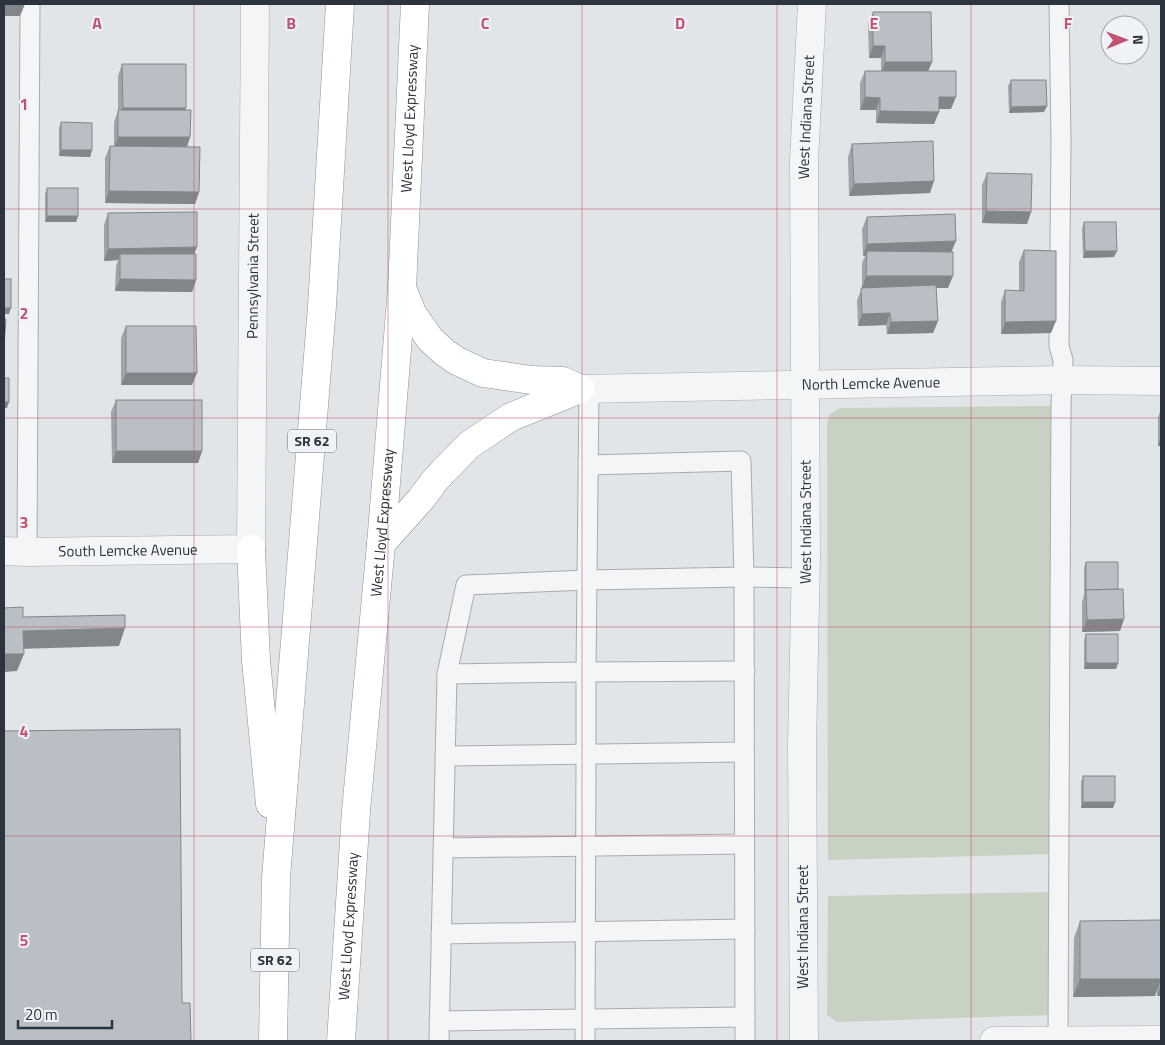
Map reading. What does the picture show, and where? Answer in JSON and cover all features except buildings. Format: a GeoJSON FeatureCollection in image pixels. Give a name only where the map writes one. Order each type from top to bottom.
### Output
{"type":"FeatureCollection","features":[{"type":"Feature","properties":{"kind":"highway","name":"SR 62"},"geometry":{"type":"LineString","coordinates":[[273,1041],[276,878],[322,306],[340,4]]}},
{"type":"Feature","properties":{"kind":"highway","name":"West Lloyd Expressway"},"geometry":{"type":"LineString","coordinates":[[340,1041],[356,811],[381,544],[402,288],[415,4]]}},
{"type":"Feature","properties":{"kind":"highway"},"geometry":{"type":"LineString","coordinates":[[402,288],[412,313],[430,338],[444,352],[457,361],[482,373],[531,380],[563,381],[585,389]]}},
{"type":"Feature","properties":{"kind":"highway"},"geometry":{"type":"LineString","coordinates":[[381,544],[436,479],[469,445],[511,418],[585,389]]}},
{"type":"Feature","properties":{"kind":"highway"},"geometry":{"type":"LineString","coordinates":[[251,549],[256,661],[276,878]]}},
{"type":"Feature","properties":{"kind":"street","name":"Pennsylvania Street"},"geometry":{"type":"LineString","coordinates":[[251,549],[255,4]]}},
{"type":"Feature","properties":{"kind":"street","name":"West Indiana Street"},"geometry":{"type":"LineString","coordinates":[[804,1041],[802,746],[806,578],[804,161],[812,4]]}},
{"type":"Feature","properties":{"kind":"street","name":"North Lemcke Avenue"},"geometry":{"type":"LineString","coordinates":[[585,389],[1063,380],[1161,381]]}},
{"type":"Feature","properties":{"kind":"street","name":"South Lemcke Avenue"},"geometry":{"type":"LineString","coordinates":[[15,551],[251,549]]}},
{"type":"Feature","properties":{"kind":"street"},"geometry":{"type":"LineString","coordinates":[[994,1041],[1161,1040]]}},
{"type":"Feature","properties":{"kind":"lane"},"geometry":{"type":"LineString","coordinates":[[15,551],[30,4]]}},
{"type":"Feature","properties":{"kind":"lane"},"geometry":{"type":"LineString","coordinates":[[1058,1041],[1061,404],[1063,380],[1063,360],[1059,346],[1061,141],[1059,4]]}},
{"type":"Feature","properties":{"kind":"lane"},"geometry":{"type":"LineString","coordinates":[[585,389],[588,465],[585,1041]]}},
{"type":"Feature","properties":{"kind":"lane"},"geometry":{"type":"LineString","coordinates":[[588,465],[741,461],[744,576],[745,1041]]}},
{"type":"Feature","properties":{"kind":"lane"},"geometry":{"type":"LineString","coordinates":[[439,1041],[447,674],[466,586],[587,580],[744,576],[806,578]]}},
{"type":"Feature","properties":{"kind":"lane"},"geometry":{"type":"LineString","coordinates":[[447,674],[744,671]]}},
{"type":"Feature","properties":{"kind":"lane"},"geometry":{"type":"LineString","coordinates":[[445,756],[744,752]]}},
{"type":"Feature","properties":{"kind":"lane"},"geometry":{"type":"LineString","coordinates":[[443,848],[744,844]]}},
{"type":"Feature","properties":{"kind":"lane"},"geometry":{"type":"LineString","coordinates":[[441,934],[745,929]]}},
{"type":"Feature","properties":{"kind":"lane"},"geometry":{"type":"LineString","coordinates":[[439,1021],[745,1017]]}},
{"type":"Feature","properties":{"kind":"green space"},"geometry":{"type":"Polygon","coordinates":[[[1054,406],[1053,854],[828,860],[827,423],[830,414],[840,408],[1054,406]]]}},
{"type":"Feature","properties":{"kind":"green space"},"geometry":{"type":"Polygon","coordinates":[[[1053,892],[1052,1015],[837,1022],[827,1015],[828,896],[1053,892]]]}}]}
